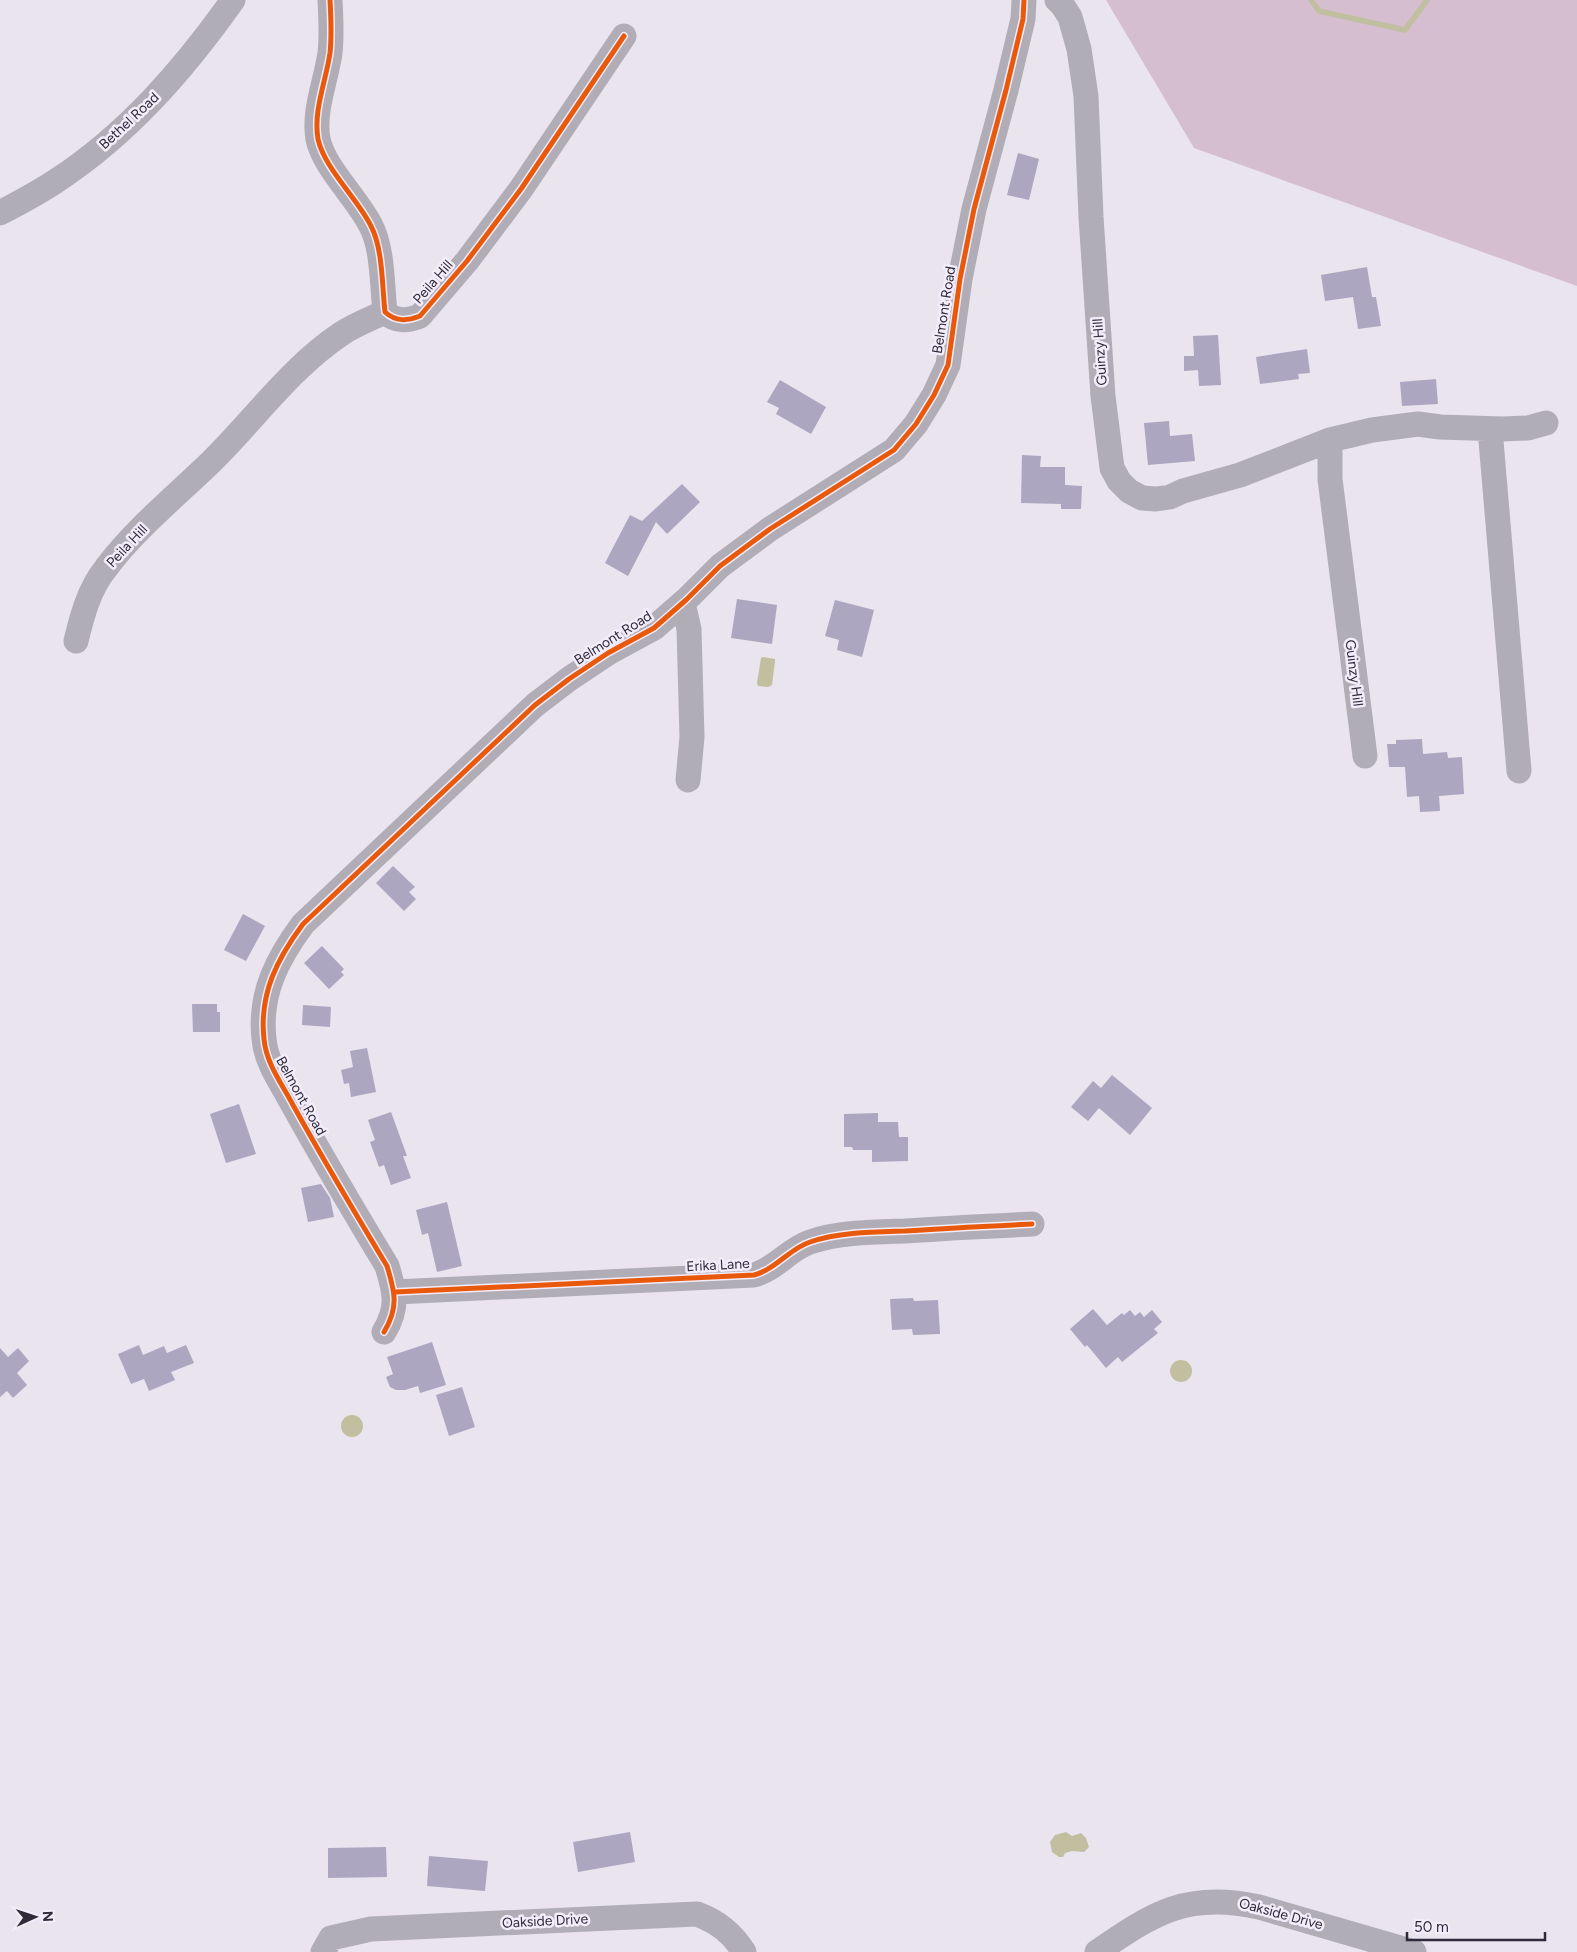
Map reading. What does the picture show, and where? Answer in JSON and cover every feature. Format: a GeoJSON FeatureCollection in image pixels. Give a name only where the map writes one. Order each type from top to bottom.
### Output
{"type":"FeatureCollection","features":[{"type":"Feature","properties":{"kind":"street","name":"Bethel Road"},"geometry":{"type":"LineString","coordinates":[[0,213],[56,181],[94,153],[133,120],[168,84],[206,39],[233,0]]}},
{"type":"Feature","properties":{"kind":"street"},"geometry":{"type":"LineString","coordinates":[[330,0],[330,53],[317,119],[319,141],[324,155],[372,226],[379,251],[385,312]]}},
{"type":"Feature","properties":{"kind":"street","name":"Belmont Road"},"geometry":{"type":"LineString","coordinates":[[384,1332],[394,1307],[395,1292],[387,1266],[302,1122],[267,1057],[263,1014],[267,989],[273,971],[286,946],[303,924],[535,705],[608,652],[654,628],[683,603],[720,566],[770,528],[894,450],[916,424],[934,395],[948,365],[960,279],[974,209],[1006,90],[1022,19],[1024,0]]}},
{"type":"Feature","properties":{"kind":"street","name":"Guinzy Hill"},"geometry":{"type":"LineString","coordinates":[[1057,0],[1064,6],[1070,17],[1079,49],[1086,96],[1091,217],[1104,396],[1112,468],[1119,482],[1129,491],[1142,498],[1170,497],[1183,491],[1240,475],[1330,440],[1372,430],[1418,424],[1490,429],[1528,428],[1546,423]]}},
{"type":"Feature","properties":{"kind":"street","name":"Peila Hill"},"geometry":{"type":"LineString","coordinates":[[76,641],[83,612],[95,585],[106,568],[312,356],[341,334],[385,312],[398,320],[409,320],[420,316],[466,261],[521,189],[624,36]]}},
{"type":"Feature","properties":{"kind":"street"},"geometry":{"type":"LineString","coordinates":[[1490,429],[1519,771]]}},
{"type":"Feature","properties":{"kind":"street","name":"Guinzy Hill"},"geometry":{"type":"LineString","coordinates":[[1330,440],[1330,479],[1365,756]]}},
{"type":"Feature","properties":{"kind":"street"},"geometry":{"type":"LineString","coordinates":[[683,603],[690,639],[692,737],[688,780]]}},
{"type":"Feature","properties":{"kind":"street","name":"Erika Lane"},"geometry":{"type":"LineString","coordinates":[[395,1292],[754,1275],[766,1272],[810,1242],[831,1238],[862,1233],[1032,1224]]}},
{"type":"Feature","properties":{"kind":"street","name":"Oakside Drive"},"geometry":{"type":"LineString","coordinates":[[1097,1952],[1139,1923],[1158,1913],[1191,1903],[1218,1901],[1239,1902],[1259,1907],[1414,1952]]}},
{"type":"Feature","properties":{"kind":"street","name":"Oakside Drive"},"geometry":{"type":"LineString","coordinates":[[327,1945],[372,1929],[697,1914],[720,1925],[730,1933],[744,1952]]}},
{"type":"Feature","properties":{"kind":"shaded area"},"geometry":{"type":"Polygon","coordinates":[[[1106,0],[1577,0],[1577,286],[1194,148],[1106,0]]]}},
{"type":"Feature","properties":{"kind":"shaded area"},"geometry":{"type":"Polygon","coordinates":[[[761,658],[775,659],[772,685],[768,687],[758,686],[757,683],[761,658]]]}},
{"type":"Feature","properties":{"kind":"shaded area"},"geometry":{"type":"Polygon","coordinates":[[[1181,1360],[1191,1367],[1192,1371],[1185,1381],[1181,1382],[1171,1375],[1170,1371],[1177,1361],[1181,1360]]]}},
{"type":"Feature","properties":{"kind":"shaded area"},"geometry":{"type":"Polygon","coordinates":[[[352,1415],[362,1422],[363,1426],[356,1436],[352,1437],[342,1430],[341,1426],[348,1416],[352,1415]]]}},
{"type":"Feature","properties":{"kind":"shaded area"},"geometry":{"type":"Polygon","coordinates":[[[1066,1832],[1072,1836],[1081,1833],[1086,1838],[1089,1847],[1084,1852],[1072,1851],[1065,1853],[1063,1857],[1059,1857],[1052,1852],[1050,1842],[1055,1835],[1066,1832]]]}},
{"type":"Feature","properties":{"kind":"building"},"geometry":{"type":"Polygon","coordinates":[[[1018,153],[1039,159],[1029,200],[1007,195],[1018,153]]]}},
{"type":"Feature","properties":{"kind":"building"},"geometry":{"type":"Polygon","coordinates":[[[1367,267],[1372,297],[1376,297],[1381,326],[1358,329],[1353,297],[1325,301],[1321,275],[1367,267]]]}},
{"type":"Feature","properties":{"kind":"building"},"geometry":{"type":"Polygon","coordinates":[[[1218,335],[1221,385],[1199,386],[1198,370],[1184,371],[1184,356],[1194,356],[1193,336],[1218,335]]]}},
{"type":"Feature","properties":{"kind":"building"},"geometry":{"type":"Polygon","coordinates":[[[1307,349],[1310,373],[1298,374],[1299,379],[1260,384],[1256,357],[1307,349]]]}},
{"type":"Feature","properties":{"kind":"building"},"geometry":{"type":"Polygon","coordinates":[[[1436,379],[1438,404],[1402,406],[1400,382],[1436,379]]]}},
{"type":"Feature","properties":{"kind":"building"},"geometry":{"type":"Polygon","coordinates":[[[780,380],[826,407],[811,434],[776,414],[779,408],[767,402],[780,380]]]}},
{"type":"Feature","properties":{"kind":"building"},"geometry":{"type":"Polygon","coordinates":[[[1169,421],[1170,436],[1192,434],[1195,461],[1148,465],[1144,423],[1169,421]]]}},
{"type":"Feature","properties":{"kind":"building"},"geometry":{"type":"Polygon","coordinates":[[[1022,455],[1041,456],[1040,467],[1065,467],[1065,485],[1082,486],[1081,509],[1061,509],[1061,504],[1021,503],[1022,455]]]}},
{"type":"Feature","properties":{"kind":"building"},"geometry":{"type":"Polygon","coordinates":[[[682,484],[700,502],[667,534],[656,522],[628,576],[605,563],[630,515],[642,521],[682,484]]]}},
{"type":"Feature","properties":{"kind":"building"},"geometry":{"type":"Polygon","coordinates":[[[737,599],[777,605],[772,644],[731,638],[737,599]]]}},
{"type":"Feature","properties":{"kind":"building"},"geometry":{"type":"Polygon","coordinates":[[[835,600],[874,610],[862,657],[837,650],[839,640],[825,636],[835,600]]]}},
{"type":"Feature","properties":{"kind":"building"},"geometry":{"type":"Polygon","coordinates":[[[1422,739],[1423,754],[1447,752],[1448,758],[1462,757],[1464,794],[1439,796],[1440,811],[1420,812],[1419,796],[1407,797],[1405,767],[1389,767],[1387,744],[1396,744],[1396,740],[1422,739]]]}},
{"type":"Feature","properties":{"kind":"building"},"geometry":{"type":"Polygon","coordinates":[[[393,866],[415,887],[409,892],[416,899],[404,911],[376,883],[393,866]]]}},
{"type":"Feature","properties":{"kind":"building"},"geometry":{"type":"Polygon","coordinates":[[[243,914],[265,926],[246,961],[224,950],[243,914]]]}},
{"type":"Feature","properties":{"kind":"building"},"geometry":{"type":"Polygon","coordinates":[[[322,946],[344,969],[341,972],[344,975],[329,989],[304,963],[322,946]]]}},
{"type":"Feature","properties":{"kind":"building"},"geometry":{"type":"Polygon","coordinates":[[[192,1004],[217,1004],[217,1012],[220,1012],[220,1032],[193,1032],[192,1004]]]}},
{"type":"Feature","properties":{"kind":"building"},"geometry":{"type":"Polygon","coordinates":[[[303,1005],[331,1007],[330,1027],[302,1025],[303,1005]]]}},
{"type":"Feature","properties":{"kind":"building"},"geometry":{"type":"Polygon","coordinates":[[[367,1048],[376,1092],[351,1097],[349,1083],[344,1084],[341,1070],[353,1067],[350,1051],[367,1048]]]}},
{"type":"Feature","properties":{"kind":"building"},"geometry":{"type":"Polygon","coordinates":[[[1112,1075],[1152,1108],[1130,1135],[1099,1108],[1088,1121],[1071,1107],[1093,1081],[1101,1088],[1112,1075]]]}},
{"type":"Feature","properties":{"kind":"building"},"geometry":{"type":"Polygon","coordinates":[[[239,1104],[256,1154],[226,1163],[210,1114],[239,1104]]]}},
{"type":"Feature","properties":{"kind":"building"},"geometry":{"type":"Polygon","coordinates":[[[391,1112],[407,1156],[403,1156],[411,1178],[391,1185],[384,1165],[379,1167],[370,1142],[375,1140],[368,1120],[391,1112]]]}},
{"type":"Feature","properties":{"kind":"building"},"geometry":{"type":"Polygon","coordinates":[[[878,1113],[878,1122],[898,1122],[899,1137],[908,1137],[908,1161],[872,1162],[872,1150],[853,1150],[852,1147],[844,1147],[844,1114],[878,1113]]]}},
{"type":"Feature","properties":{"kind":"building"},"geometry":{"type":"Polygon","coordinates":[[[321,1184],[330,1198],[334,1217],[308,1222],[301,1188],[321,1184]]]}},
{"type":"Feature","properties":{"kind":"building"},"geometry":{"type":"Polygon","coordinates":[[[447,1202],[462,1266],[437,1272],[428,1233],[422,1235],[416,1210],[447,1202]]]}},
{"type":"Feature","properties":{"kind":"building"},"geometry":{"type":"Polygon","coordinates":[[[913,1298],[914,1301],[938,1300],[940,1334],[913,1335],[912,1329],[892,1330],[890,1299],[913,1298]]]}},
{"type":"Feature","properties":{"kind":"building"},"geometry":{"type":"Polygon","coordinates":[[[1093,1309],[1107,1325],[1122,1313],[1124,1315],[1130,1310],[1135,1316],[1140,1312],[1144,1317],[1152,1310],[1162,1322],[1154,1329],[1158,1333],[1122,1362],[1118,1357],[1106,1368],[1087,1345],[1085,1347],[1070,1329],[1093,1309]]]}},
{"type":"Feature","properties":{"kind":"building"},"geometry":{"type":"Polygon","coordinates":[[[432,1342],[446,1385],[420,1393],[418,1386],[405,1390],[396,1390],[390,1387],[386,1377],[393,1374],[387,1357],[432,1342]]]}},
{"type":"Feature","properties":{"kind":"building"},"geometry":{"type":"Polygon","coordinates":[[[139,1345],[143,1355],[164,1346],[167,1353],[186,1345],[194,1363],[171,1372],[175,1380],[149,1391],[144,1379],[131,1384],[118,1354],[139,1345]]]}},
{"type":"Feature","properties":{"kind":"building"},"geometry":{"type":"Polygon","coordinates":[[[0,1348],[8,1357],[18,1348],[29,1361],[17,1373],[27,1385],[13,1398],[7,1391],[0,1397],[0,1348]]]}},
{"type":"Feature","properties":{"kind":"building"},"geometry":{"type":"Polygon","coordinates":[[[462,1387],[475,1427],[449,1436],[436,1395],[462,1387]]]}},
{"type":"Feature","properties":{"kind":"building"},"geometry":{"type":"Polygon","coordinates":[[[630,1832],[635,1862],[578,1872],[573,1842],[630,1832]]]}},
{"type":"Feature","properties":{"kind":"building"},"geometry":{"type":"Polygon","coordinates":[[[386,1847],[387,1877],[328,1878],[328,1848],[386,1847]]]}},
{"type":"Feature","properties":{"kind":"building"},"geometry":{"type":"Polygon","coordinates":[[[429,1856],[488,1861],[485,1891],[427,1886],[429,1856]]]}},
{"type":"Feature","properties":{"kind":"waterway"},"geometry":{"type":"LineString","coordinates":[[1311,0],[1319,11],[1405,30],[1427,0]]}},
{"type":"Feature","properties":{"kind":"cycle path"},"geometry":{"type":"LineString","coordinates":[[330,0],[331,46],[317,118],[318,139],[327,161],[365,216],[375,235],[380,256],[385,312],[393,318],[402,320],[420,316],[467,261],[521,189],[624,36]]}},
{"type":"Feature","properties":{"kind":"cycle path"},"geometry":{"type":"LineString","coordinates":[[384,1332],[394,1307],[394,1292],[387,1266],[275,1073],[265,1048],[264,1007],[267,992],[278,964],[303,924],[535,705],[608,653],[654,628],[686,600],[720,566],[770,529],[894,450],[916,424],[934,395],[948,365],[960,279],[974,209],[1023,19],[1024,0]]}},
{"type":"Feature","properties":{"kind":"cycle path"},"geometry":{"type":"LineString","coordinates":[[395,1292],[754,1275],[769,1268],[802,1245],[833,1236],[869,1232],[1032,1224]]}}]}
